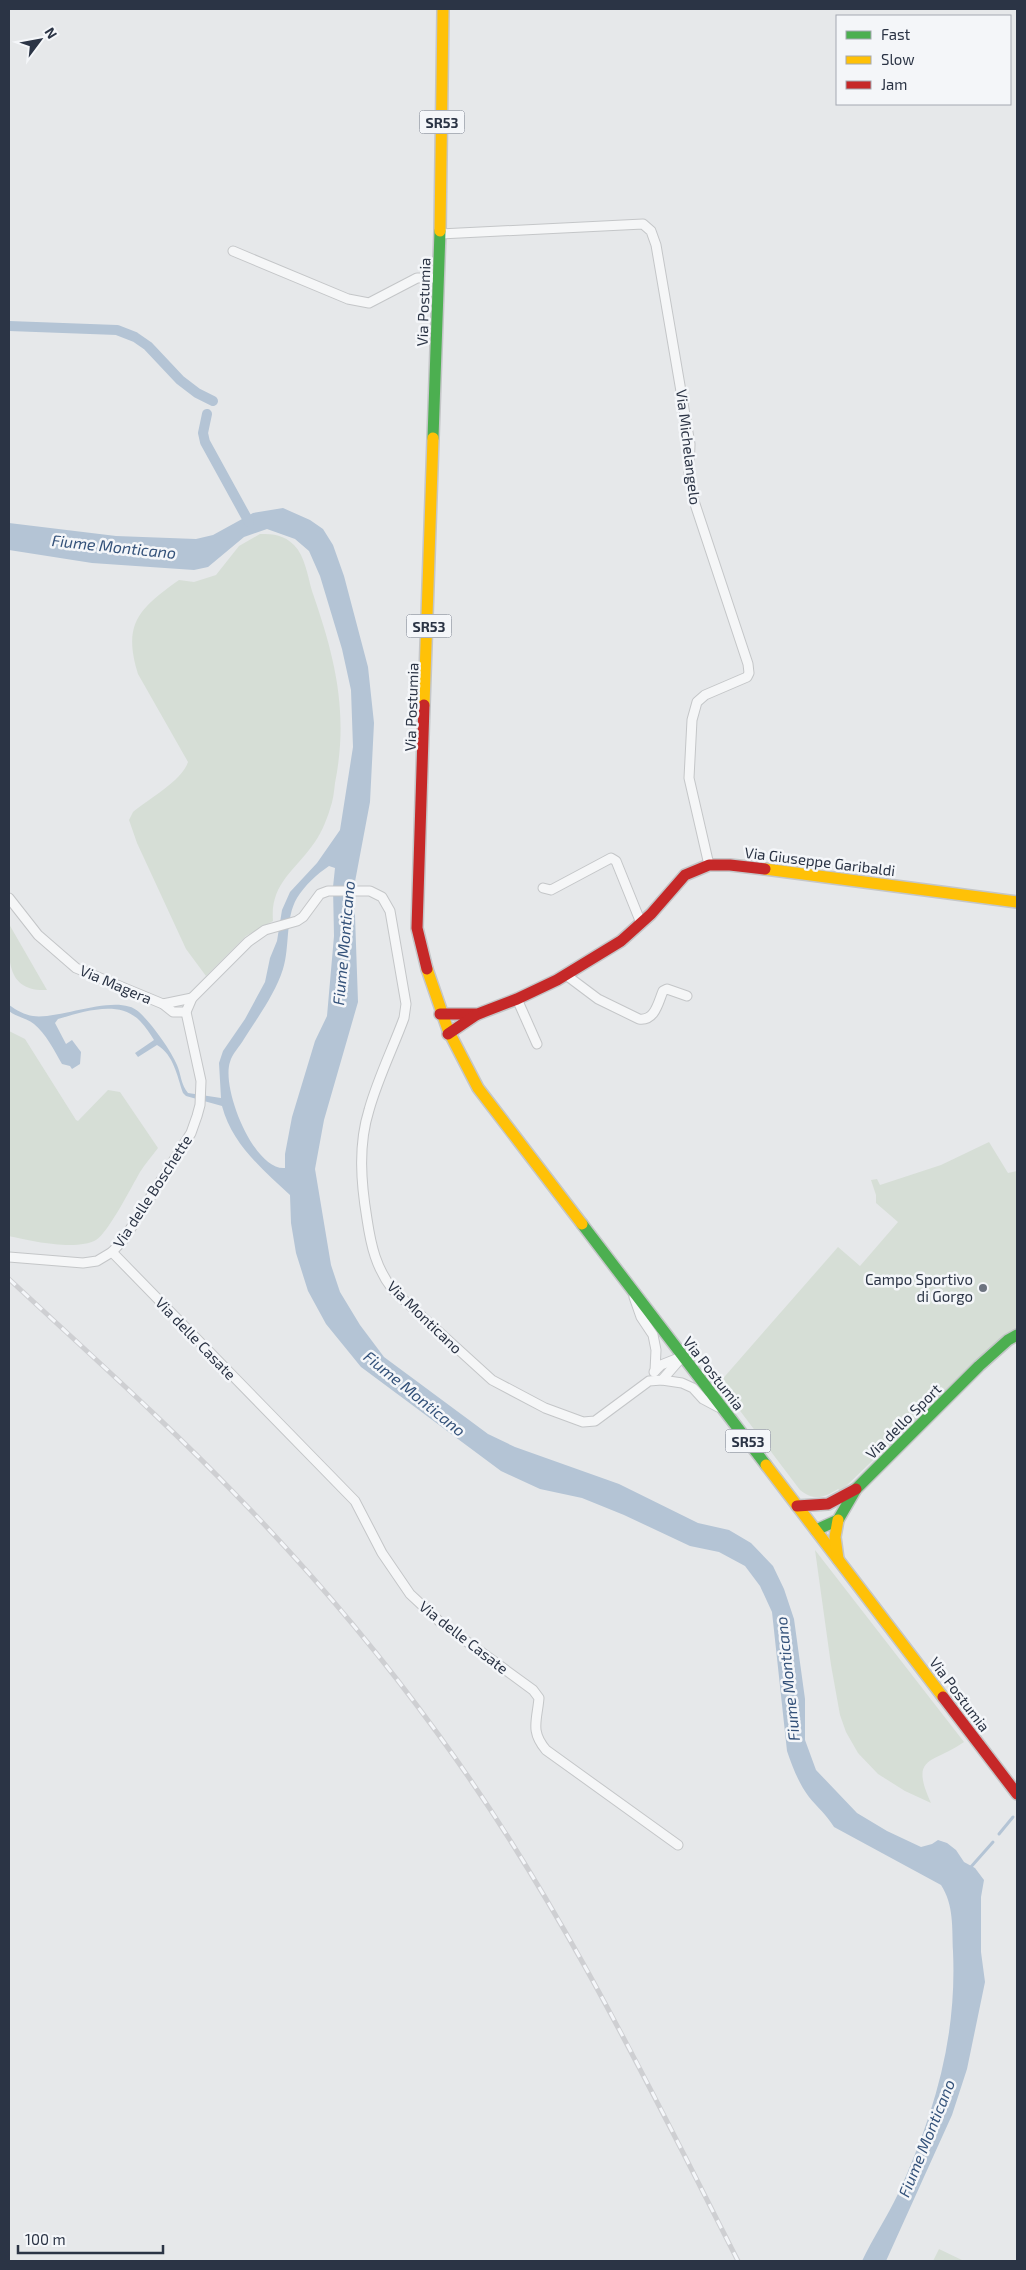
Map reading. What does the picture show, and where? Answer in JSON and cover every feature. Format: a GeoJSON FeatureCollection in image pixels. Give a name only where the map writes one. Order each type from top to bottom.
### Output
{"type":"FeatureCollection","features":[{"type":"Feature","properties":{"kind":"main road","name":"SR53"},"geometry":{"type":"LineString","coordinates":[[440,234],[443,9]]}},
{"type":"Feature","properties":{"kind":"main road","name":"Via Postumia"},"geometry":{"type":"LineString","coordinates":[[440,234],[417,928],[428,978],[440,1014],[446,1030],[478,1088],[1017,1794]]}},
{"type":"Feature","properties":{"kind":"main road","name":"Via Giuseppe Garibaldi"},"geometry":{"type":"LineString","coordinates":[[446,1030],[566,975],[621,941],[641,924],[685,875],[709,865],[730,865],[1017,902]]}},
{"type":"Feature","properties":{"kind":"main road","name":"Via Giuseppe Garibaldi"},"geometry":{"type":"LineString","coordinates":[[440,1014],[478,1014]]}},
{"type":"Feature","properties":{"kind":"main road","name":"Via dello Sport"},"geometry":{"type":"LineString","coordinates":[[838,1520],[856,1489],[979,1366],[1008,1340],[1017,1335]]}},
{"type":"Feature","properties":{"kind":"main road"},"geometry":{"type":"LineString","coordinates":[[797,1506],[821,1507],[856,1489]]}},
{"type":"Feature","properties":{"kind":"main road"},"geometry":{"type":"LineString","coordinates":[[815,1529],[835,1501]]}},
{"type":"Feature","properties":{"kind":"main road"},"geometry":{"type":"LineString","coordinates":[[815,1529],[838,1520]]}},
{"type":"Feature","properties":{"kind":"main road"},"geometry":{"type":"LineString","coordinates":[[838,1520],[835,1537],[838,1559]]}},
{"type":"Feature","properties":{"kind":"street","name":"Via Michelangelo"},"geometry":{"type":"LineString","coordinates":[[440,234],[643,224],[651,231],[656,245],[684,406],[690,444],[689,474],[694,501],[748,664],[749,673],[747,677],[714,690],[697,702],[692,720],[688,778],[709,865]]}},
{"type":"Feature","properties":{"kind":"street"},"geometry":{"type":"LineString","coordinates":[[233,251],[348,299],[369,304],[416,278],[439,278]]}},
{"type":"Feature","properties":{"kind":"street"},"geometry":{"type":"LineString","coordinates":[[543,888],[551,890],[611,858],[616,861],[641,924]]}},
{"type":"Feature","properties":{"kind":"street","name":"Via Monticano"},"geometry":{"type":"LineString","coordinates":[[192,998],[248,942],[265,930],[297,921],[303,917],[320,894],[328,891],[370,891],[382,897],[390,911],[406,1004],[404,1018],[368,1111],[362,1144],[362,1188],[370,1238],[380,1271],[393,1290],[492,1380],[545,1408],[583,1422],[595,1421],[649,1381]]}},
{"type":"Feature","properties":{"kind":"street","name":"Via Magera"},"geometry":{"type":"LineString","coordinates":[[9,898],[38,935],[76,968],[163,1004],[189,1030]]}},
{"type":"Feature","properties":{"kind":"street"},"geometry":{"type":"LineString","coordinates":[[566,975],[604,1002],[639,1019],[647,1020],[652,1017],[664,991],[667,990],[687,996]]}},
{"type":"Feature","properties":{"kind":"street"},"geometry":{"type":"LineString","coordinates":[[173,1012],[186,1012],[192,998]]}},
{"type":"Feature","properties":{"kind":"street","name":"Via Magera"},"geometry":{"type":"LineString","coordinates":[[163,1004],[192,998]]}},
{"type":"Feature","properties":{"kind":"street"},"geometry":{"type":"LineString","coordinates":[[517,999],[537,1044]]}},
{"type":"Feature","properties":{"kind":"street","name":"Via delle Boschette"},"geometry":{"type":"LineString","coordinates":[[9,1257],[83,1263],[97,1261],[112,1252],[124,1239],[191,1133],[200,1105],[201,1081],[186,1012]]}},
{"type":"Feature","properties":{"kind":"street","name":"Via delle Casate"},"geometry":{"type":"LineString","coordinates":[[112,1252],[355,1501],[382,1553],[410,1594],[440,1622],[533,1690],[539,1698],[535,1731],[537,1739],[546,1750],[678,1845]]}},
{"type":"Feature","properties":{"kind":"street"},"geometry":{"type":"LineString","coordinates":[[631,1290],[641,1317],[653,1335],[656,1350],[654,1371],[649,1381]]}},
{"type":"Feature","properties":{"kind":"street"},"geometry":{"type":"LineString","coordinates":[[654,1371],[661,1365],[682,1357]]}},
{"type":"Feature","properties":{"kind":"street"},"geometry":{"type":"LineString","coordinates":[[662,1380],[682,1357]]}},
{"type":"Feature","properties":{"kind":"street"},"geometry":{"type":"LineString","coordinates":[[649,1381],[662,1380],[693,1388],[703,1399],[722,1409]]}},
{"type":"Feature","properties":{"kind":"shaded area"},"geometry":{"type":"Polygon","coordinates":[[[260,534],[283,537],[294,545],[303,561],[333,662],[340,709],[339,757],[333,800],[325,824],[315,842],[279,888],[273,909],[273,921],[246,936],[206,976],[186,949],[137,843],[129,820],[133,812],[172,783],[185,769],[188,762],[138,674],[132,642],[138,618],[154,599],[179,580],[194,582],[216,575],[239,546],[260,534]]]}},
{"type":"Feature","properties":{"kind":"shaded area"},"geometry":{"type":"Polygon","coordinates":[[[9,924],[47,990],[33,989],[23,985],[16,978],[10,959],[9,924]]]}},
{"type":"Feature","properties":{"kind":"shaded area"},"geometry":{"type":"Polygon","coordinates":[[[9,1031],[25,1039],[76,1120],[78,1121],[108,1090],[120,1092],[158,1148],[140,1172],[107,1228],[96,1240],[77,1245],[66,1245],[9,1236],[9,1031]]]}},
{"type":"Feature","properties":{"kind":"shaded area"},"geometry":{"type":"Polygon","coordinates":[[[989,1142],[1008,1173],[1017,1171],[1017,1329],[980,1357],[841,1491],[838,1489],[824,1496],[810,1496],[800,1490],[719,1383],[838,1247],[860,1266],[898,1222],[876,1203],[876,1195],[871,1180],[877,1179],[880,1185],[941,1165],[989,1142]]]}},
{"type":"Feature","properties":{"kind":"shaded area"},"geometry":{"type":"Polygon","coordinates":[[[815,1550],[964,1742],[934,1758],[924,1768],[925,1788],[931,1803],[905,1791],[878,1774],[858,1753],[846,1732],[840,1715],[831,1665],[815,1550]]]}},
{"type":"Feature","properties":{"kind":"shaded area"},"geometry":{"type":"Polygon","coordinates":[[[939,2249],[964,2261],[933,2261],[939,2249]]]}},
{"type":"Feature","properties":{"kind":"water","name":"Fiume Monticano"},"geometry":{"type":"Polygon","coordinates":[[[283,508],[310,520],[323,529],[333,545],[344,576],[368,667],[374,723],[370,802],[354,887],[358,1002],[324,1120],[315,1169],[331,1265],[340,1292],[360,1325],[384,1357],[488,1434],[515,1447],[619,1484],[698,1523],[729,1530],[751,1543],[773,1566],[784,1589],[794,1619],[805,1699],[805,1740],[816,1770],[857,1813],[887,1831],[921,1847],[938,1840],[947,1843],[956,1850],[964,1862],[975,1868],[984,1880],[981,1897],[981,1952],[985,1982],[967,2069],[952,2115],[886,2261],[862,2261],[894,2203],[911,2164],[941,2076],[951,2015],[953,1983],[950,1909],[941,1885],[834,1827],[802,1786],[787,1751],[772,1612],[760,1586],[745,1566],[719,1552],[690,1546],[624,1515],[582,1498],[540,1489],[501,1471],[361,1367],[326,1324],[308,1291],[296,1253],[291,1223],[290,1195],[249,1155],[233,1132],[222,1106],[186,1096],[183,1093],[174,1066],[163,1049],[157,1045],[138,1057],[135,1053],[154,1040],[142,1023],[131,1014],[122,1010],[100,1009],[58,1019],[55,1023],[66,1044],[72,1040],[81,1052],[80,1064],[72,1069],[70,1066],[62,1064],[46,1037],[34,1024],[9,1011],[9,1005],[27,1015],[44,1016],[103,1006],[117,1005],[130,1007],[144,1017],[165,1044],[177,1065],[182,1083],[188,1093],[221,1098],[219,1063],[223,1051],[245,1019],[265,982],[270,958],[277,941],[282,910],[290,892],[317,863],[340,830],[353,747],[351,690],[342,649],[320,576],[309,551],[295,539],[267,529],[244,537],[208,567],[194,570],[92,563],[9,550],[9,523],[116,536],[196,539],[213,535],[253,513],[283,508]],[[329,866],[320,873],[307,884],[297,898],[289,923],[285,960],[280,978],[266,1005],[230,1062],[230,1090],[242,1126],[262,1156],[273,1165],[285,1168],[285,1154],[292,1117],[315,1041],[327,1016],[334,936],[333,887],[335,868],[329,866]]]}},
{"type":"Feature","properties":{"kind":"waterway"},"geometry":{"type":"LineString","coordinates":[[9,326],[117,330],[135,337],[148,346],[180,380],[197,393],[213,401]]}},
{"type":"Feature","properties":{"kind":"waterway"},"geometry":{"type":"LineString","coordinates":[[207,414],[203,433],[205,442],[249,522]]}},
{"type":"Feature","properties":{"kind":"waterway"},"geometry":{"type":"LineString","coordinates":[[999,1834],[1013,1817]]}},
{"type":"Feature","properties":{"kind":"waterway"},"geometry":{"type":"LineString","coordinates":[[970,1868],[993,1842]]}},
{"type":"Feature","properties":{"kind":"railway"},"geometry":{"type":"LineString","coordinates":[[9,1279],[154,1414],[238,1497],[291,1553],[342,1612],[415,1703],[482,1796],[523,1860],[561,1925],[634,2058],[738,2261]]}},
{"type":"Feature","properties":{"kind":"traffic: fast"},"geometry":{"type":"LineString","coordinates":[[433,438],[440,231]]}},
{"type":"Feature","properties":{"kind":"traffic: fast"},"geometry":{"type":"LineString","coordinates":[[582,1224],[766,1465]]}},
{"type":"Feature","properties":{"kind":"traffic: fast"},"geometry":{"type":"LineString","coordinates":[[816,1530],[838,1520],[856,1489],[979,1366],[1008,1340],[1017,1335]]}},
{"type":"Feature","properties":{"kind":"traffic: slow"},"geometry":{"type":"LineString","coordinates":[[440,231],[443,9]]}},
{"type":"Feature","properties":{"kind":"traffic: slow"},"geometry":{"type":"LineString","coordinates":[[424,705],[433,438]]}},
{"type":"Feature","properties":{"kind":"traffic: slow"},"geometry":{"type":"LineString","coordinates":[[765,869],[1017,902]]}},
{"type":"Feature","properties":{"kind":"traffic: slow"},"geometry":{"type":"LineString","coordinates":[[427,969],[448,1030],[478,1088],[582,1224]]}},
{"type":"Feature","properties":{"kind":"traffic: slow"},"geometry":{"type":"LineString","coordinates":[[766,1465],[943,1697]]}},
{"type":"Feature","properties":{"kind":"traffic: slow"},"geometry":{"type":"LineString","coordinates":[[838,1520],[835,1537],[838,1559]]}},
{"type":"Feature","properties":{"kind":"traffic: jam"},"geometry":{"type":"LineString","coordinates":[[424,705],[417,928],[427,969]]}},
{"type":"Feature","properties":{"kind":"traffic: jam"},"geometry":{"type":"LineString","coordinates":[[440,1014],[478,1014],[517,999],[557,980],[621,941],[651,914],[685,875],[709,865],[765,869]]}},
{"type":"Feature","properties":{"kind":"traffic: jam"},"geometry":{"type":"LineString","coordinates":[[448,1034],[476,1015]]}},
{"type":"Feature","properties":{"kind":"traffic: jam"},"geometry":{"type":"LineString","coordinates":[[797,1506],[828,1504],[856,1489]]}},
{"type":"Feature","properties":{"kind":"traffic: jam"},"geometry":{"type":"LineString","coordinates":[[943,1697],[1017,1794]]}},
{"type":"Feature","properties":{"kind":"place","name":"Campo Sportivo di Gorgo"},"geometry":{"type":"Point","coordinates":[983,1288]}}]}
